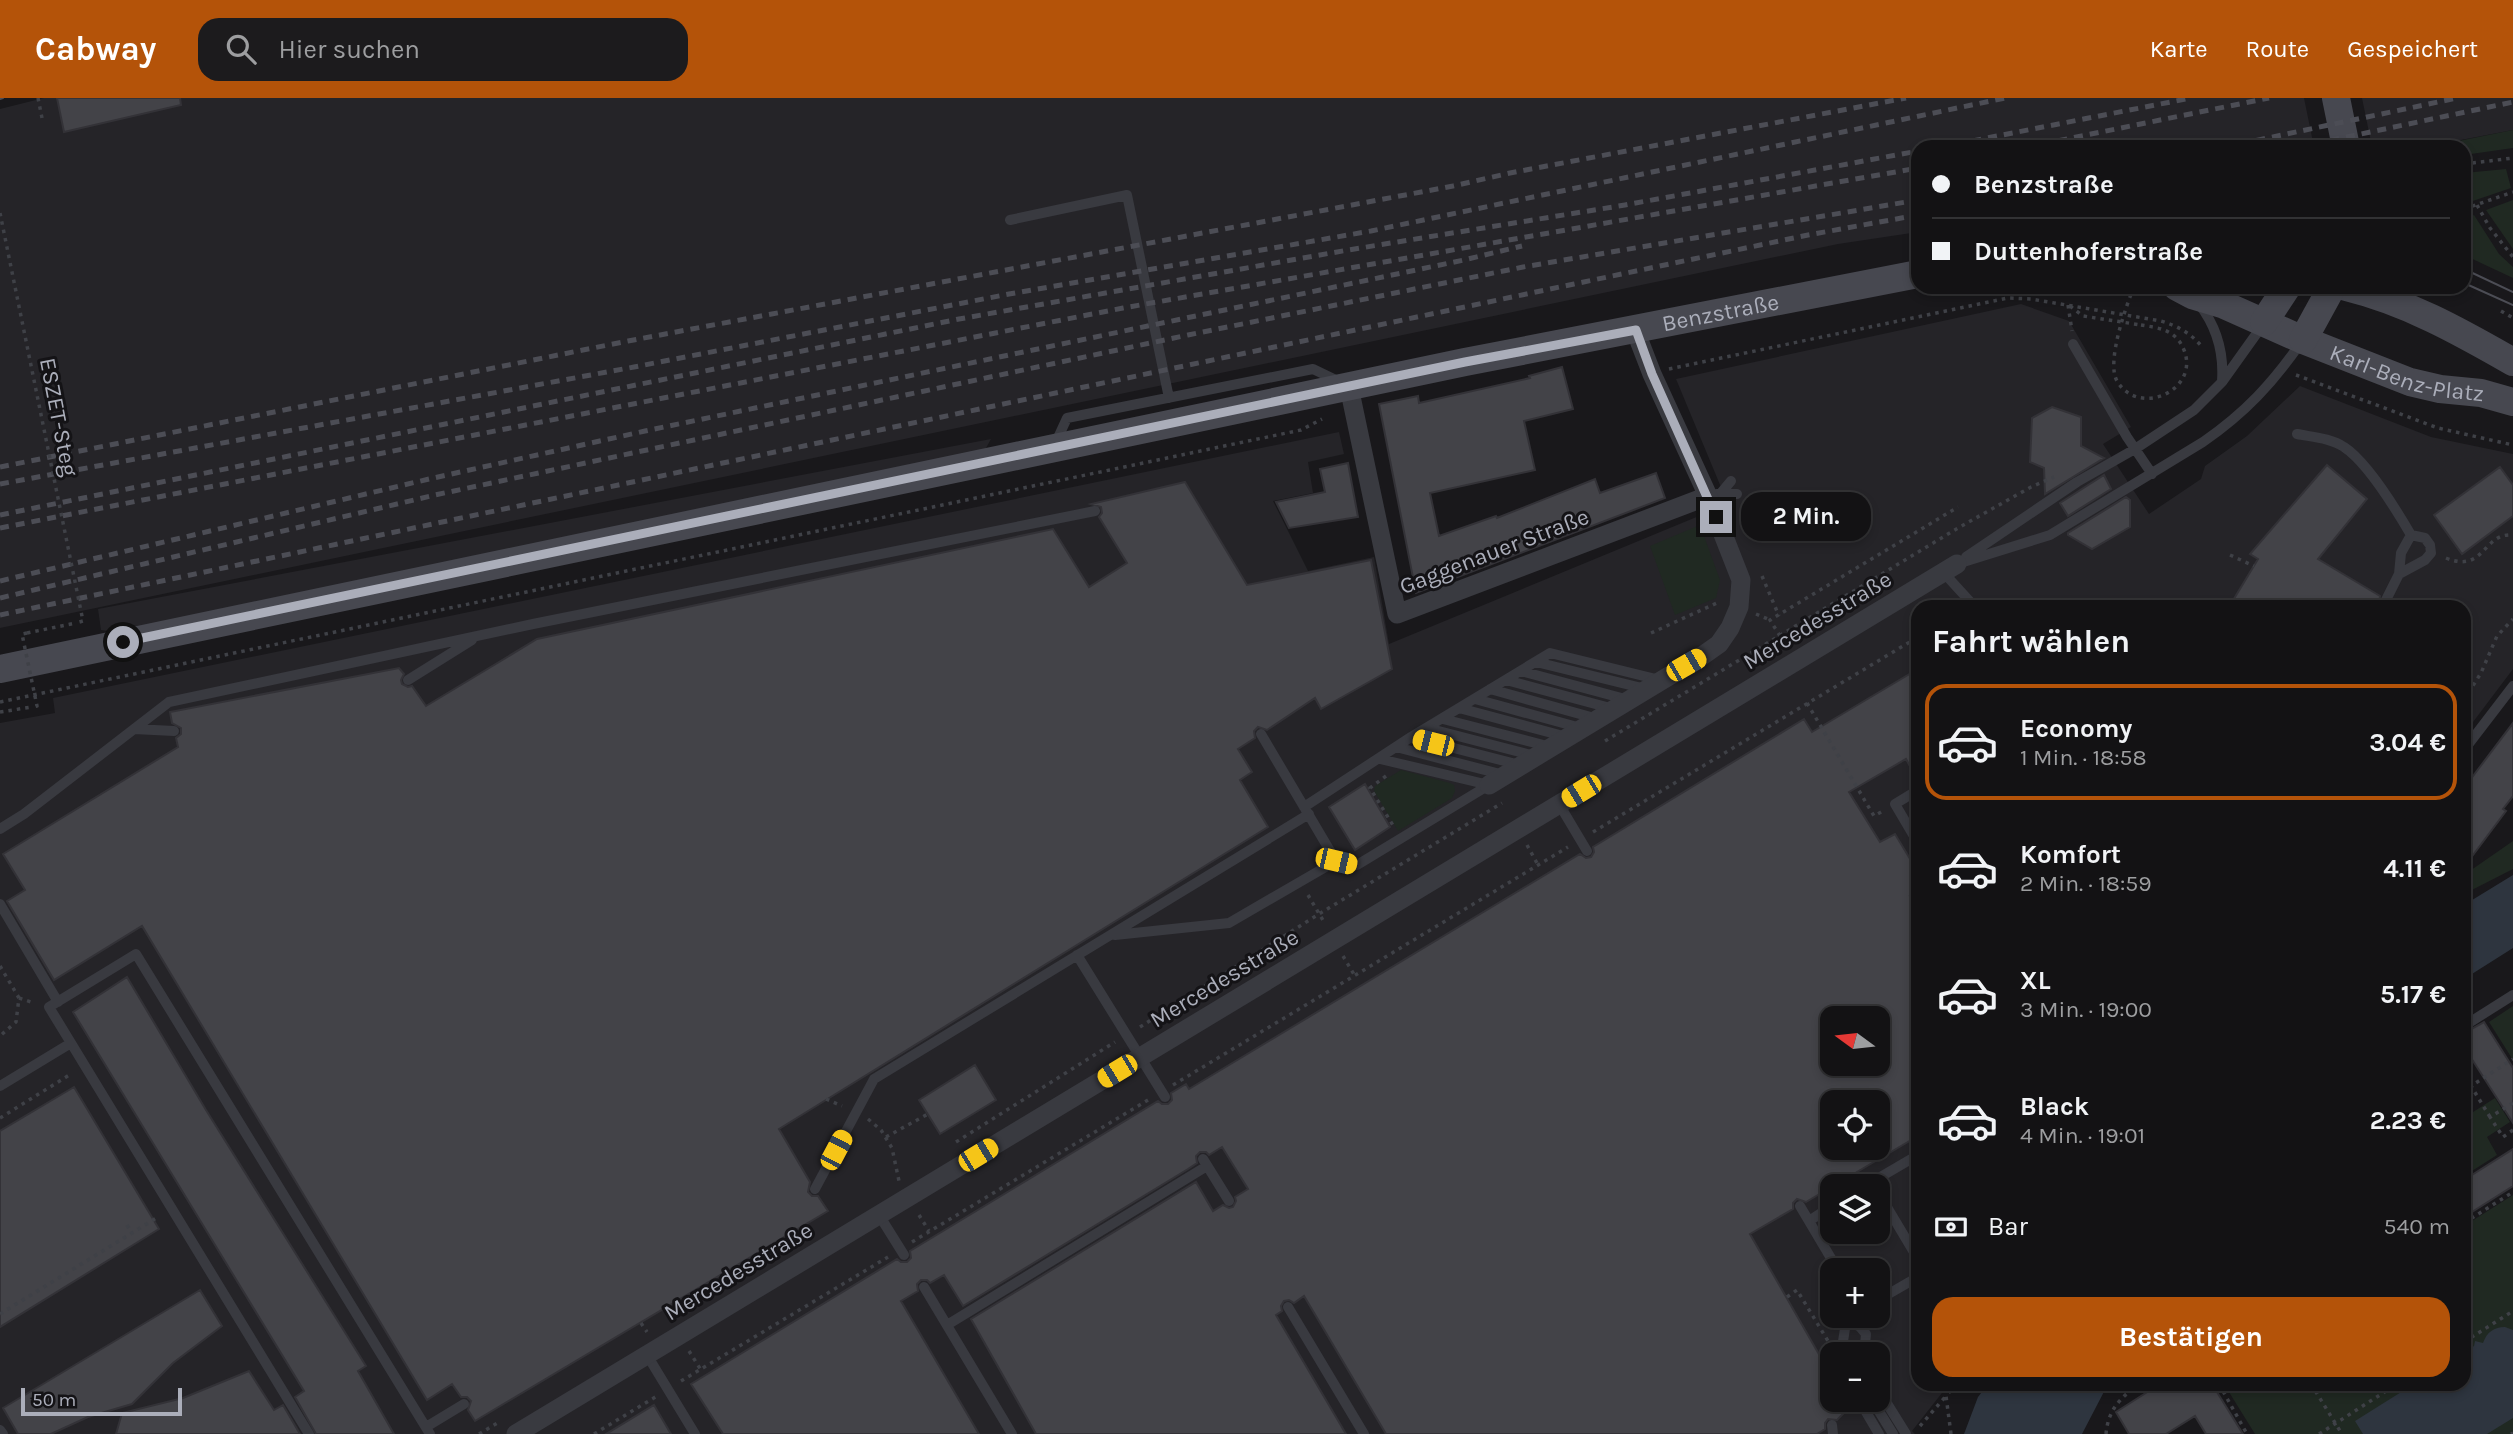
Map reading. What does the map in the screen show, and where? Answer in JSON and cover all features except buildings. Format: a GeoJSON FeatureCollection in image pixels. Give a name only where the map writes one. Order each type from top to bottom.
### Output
{"type":"FeatureCollection","features":[{"type":"Feature","properties":{"kind":"main road"},"geometry":{"type":"LineString","coordinates":[[2336,98],[2345,140]]}},
{"type":"Feature","properties":{"kind":"main road","name":"Benzstraße"},"geometry":{"type":"LineString","coordinates":[[0,669],[1465,362],[1911,275]]}},
{"type":"Feature","properties":{"kind":"main road"},"geometry":{"type":"LineString","coordinates":[[2194,294],[2303,340],[2328,294]]}},
{"type":"Feature","properties":{"kind":"main road"},"geometry":{"type":"LineString","coordinates":[[2264,322],[2282,294]]}},
{"type":"Feature","properties":{"kind":"main road","name":"Karl-Benz-Platz"},"geometry":{"type":"LineString","coordinates":[[2377,294],[2444,322],[2513,362]]}},
{"type":"Feature","properties":{"kind":"main road","name":"Karl-Benz-Platz"},"geometry":{"type":"LineString","coordinates":[[2303,340],[2410,382],[2440,389],[2480,393],[2513,402]]}},
{"type":"Feature","properties":{"kind":"street"},"geometry":{"type":"LineString","coordinates":[[1575,733],[1719,644],[1739,607],[1741,580],[1714,495],[1652,374],[1636,330]]}},
{"type":"Feature","properties":{"kind":"street","name":"Gaggenauer Straße"},"geometry":{"type":"LineString","coordinates":[[1349,387],[1397,614],[1714,495]]}},
{"type":"Feature","properties":{"kind":"street","name":"Mercedesstraße"},"geometry":{"type":"LineString","coordinates":[[516,1434],[1950,568]]}},
{"type":"Feature","properties":{"kind":"lane"},"geometry":{"type":"LineString","coordinates":[[1010,220],[1127,195],[1169,398]]}},
{"type":"Feature","properties":{"kind":"lane"},"geometry":{"type":"LineString","coordinates":[[2188,294],[2211,320],[2220,345],[2222,382]]}},
{"type":"Feature","properties":{"kind":"lane","name":"Mercedesstraße"},"geometry":{"type":"LineString","coordinates":[[1950,568],[2077,482],[2135,449],[2194,410],[2222,382],[2264,322]]}},
{"type":"Feature","properties":{"kind":"lane","name":"Mercedesstraße"},"geometry":{"type":"LineString","coordinates":[[1950,568],[2050,535],[2211,437],[2243,412],[2275,379],[2303,340]]}},
{"type":"Feature","properties":{"kind":"lane"},"geometry":{"type":"LineString","coordinates":[[2073,344],[2152,474]]}},
{"type":"Feature","properties":{"kind":"lane"},"geometry":{"type":"LineString","coordinates":[[1053,449],[1067,418],[1313,369],[1349,387]]}},
{"type":"Feature","properties":{"kind":"lane"},"geometry":{"type":"LineString","coordinates":[[2297,434],[2321,438],[2343,446],[2359,459],[2411,535],[2425,538],[2431,553],[2425,560],[2399,574]]}},
{"type":"Feature","properties":{"kind":"lane"},"geometry":{"type":"LineString","coordinates":[[1714,495],[1731,481]]}},
{"type":"Feature","properties":{"kind":"lane"},"geometry":{"type":"LineString","coordinates":[[1714,495],[1737,494]]}},
{"type":"Feature","properties":{"kind":"lane"},"geometry":{"type":"LineString","coordinates":[[0,829],[24,814],[169,702],[478,636],[1095,511]]}},
{"type":"Feature","properties":{"kind":"lane"},"geometry":{"type":"LineString","coordinates":[[2386,600],[2399,574],[2401,553],[2411,535]]}},
{"type":"Feature","properties":{"kind":"lane"},"geometry":{"type":"LineString","coordinates":[[1950,568],[1971,600]]}},
{"type":"Feature","properties":{"kind":"lane"},"geometry":{"type":"LineString","coordinates":[[408,680],[478,636]]}},
{"type":"Feature","properties":{"kind":"lane"},"geometry":{"type":"LineString","coordinates":[[815,1189],[874,1079],[1111,935],[1306,811],[1327,793],[1411,737],[1550,653],[1575,733]]}},
{"type":"Feature","properties":{"kind":"lane"},"geometry":{"type":"LineString","coordinates":[[1536,662],[1575,733]]}},
{"type":"Feature","properties":{"kind":"lane"},"geometry":{"type":"LineString","coordinates":[[1521,671],[1575,733]]}},
{"type":"Feature","properties":{"kind":"lane"},"geometry":{"type":"LineString","coordinates":[[1506,680],[1575,733]]}},
{"type":"Feature","properties":{"kind":"lane"},"geometry":{"type":"LineString","coordinates":[[2471,741],[2513,686]]}},
{"type":"Feature","properties":{"kind":"lane"},"geometry":{"type":"LineString","coordinates":[[1490,689],[1575,733]]}},
{"type":"Feature","properties":{"kind":"lane"},"geometry":{"type":"LineString","coordinates":[[1475,699],[1575,733]]}},
{"type":"Feature","properties":{"kind":"lane"},"geometry":{"type":"LineString","coordinates":[[1459,708],[1575,733]]}},
{"type":"Feature","properties":{"kind":"lane"},"geometry":{"type":"LineString","coordinates":[[1443,719],[1575,733]]}},
{"type":"Feature","properties":{"kind":"lane"},"geometry":{"type":"LineString","coordinates":[[1427,728],[1575,733]]}},
{"type":"Feature","properties":{"kind":"lane"},"geometry":{"type":"LineString","coordinates":[[134,729],[174,731]]}},
{"type":"Feature","properties":{"kind":"lane"},"geometry":{"type":"LineString","coordinates":[[1411,737],[1575,733]]}},
{"type":"Feature","properties":{"kind":"lane"},"geometry":{"type":"LineString","coordinates":[[1396,747],[1575,733]]}},
{"type":"Feature","properties":{"kind":"lane"},"geometry":{"type":"LineString","coordinates":[[1380,759],[1406,764],[1575,733]]}},
{"type":"Feature","properties":{"kind":"lane"},"geometry":{"type":"LineString","coordinates":[[1111,935],[1229,923],[1336,861],[1357,866],[1575,733]]}},
{"type":"Feature","properties":{"kind":"lane"},"geometry":{"type":"LineString","coordinates":[[1261,734],[1336,861]]}},
{"type":"Feature","properties":{"kind":"lane"},"geometry":{"type":"LineString","coordinates":[[1911,794],[1895,804],[1911,831]]}},
{"type":"Feature","properties":{"kind":"lane"},"geometry":{"type":"LineString","coordinates":[[1559,804],[1587,850]]}},
{"type":"Feature","properties":{"kind":"lane"},"geometry":{"type":"LineString","coordinates":[[0,904],[58,1002]]}},
{"type":"Feature","properties":{"kind":"lane"},"geometry":{"type":"LineString","coordinates":[[309,1434],[49,1007],[136,954],[428,1431],[464,1404]]}},
{"type":"Feature","properties":{"kind":"lane"},"geometry":{"type":"LineString","coordinates":[[1077,955],[1163,1094]]}},
{"type":"Feature","properties":{"kind":"lane"},"geometry":{"type":"LineString","coordinates":[[2471,1022],[2513,995]]}},
{"type":"Feature","properties":{"kind":"lane"},"geometry":{"type":"LineString","coordinates":[[0,1086],[71,1043]]}},
{"type":"Feature","properties":{"kind":"lane"},"geometry":{"type":"LineString","coordinates":[[1890,1174],[1911,1160]]}},
{"type":"Feature","properties":{"kind":"lane"},"geometry":{"type":"LineString","coordinates":[[947,1325],[1205,1162],[1229,1201]]}},
{"type":"Feature","properties":{"kind":"lane"},"geometry":{"type":"LineString","coordinates":[[1800,1206],[1831,1258]]}},
{"type":"Feature","properties":{"kind":"lane"},"geometry":{"type":"LineString","coordinates":[[1809,1221],[1820,1214]]}},
{"type":"Feature","properties":{"kind":"lane"},"geometry":{"type":"LineString","coordinates":[[879,1215],[902,1252]]}},
{"type":"Feature","properties":{"kind":"lane"},"geometry":{"type":"LineString","coordinates":[[1890,1215],[1911,1248]]}},
{"type":"Feature","properties":{"kind":"lane"},"geometry":{"type":"LineString","coordinates":[[1890,1293],[1911,1281]]}},
{"type":"Feature","properties":{"kind":"lane"},"geometry":{"type":"LineString","coordinates":[[924,1287],[1012,1434]]}},
{"type":"Feature","properties":{"kind":"lane"},"geometry":{"type":"LineString","coordinates":[[1288,1307],[1364,1434]]}},
{"type":"Feature","properties":{"kind":"lane"},"geometry":{"type":"LineString","coordinates":[[647,1355],[695,1434]]}},
{"type":"Feature","properties":{"kind":"lane"},"geometry":{"type":"LineString","coordinates":[[1890,1406],[1910,1433]]}},
{"type":"Feature","properties":{"kind":"lane"},"geometry":{"type":"LineString","coordinates":[[1866,1412],[1880,1434]]}},
{"type":"Feature","properties":{"kind":"lane"},"geometry":{"type":"LineString","coordinates":[[1879,1412],[1893,1434]]}},
{"type":"Feature","properties":{"kind":"path"},"geometry":{"type":"LineString","coordinates":[[38,98],[42,118]]}},
{"type":"Feature","properties":{"kind":"path"},"geometry":{"type":"LineString","coordinates":[[2471,163],[2513,158]]}},
{"type":"Feature","properties":{"kind":"path"},"geometry":{"type":"LineString","coordinates":[[2471,207],[2513,192]]}},
{"type":"Feature","properties":{"kind":"path"},"geometry":{"type":"LineString","coordinates":[[2477,205],[2490,228],[2513,257]]}},
{"type":"Feature","properties":{"kind":"path","name":"ESZET-Steg"},"geometry":{"type":"LineString","coordinates":[[0,213],[83,621],[22,634],[37,706],[0,712]]}},
{"type":"Feature","properties":{"kind":"path"},"geometry":{"type":"LineString","coordinates":[[1652,374],[2008,298],[2068,305],[2083,316],[2106,319],[2118,321],[2123,322],[2129,323],[2141,325],[2162,328],[2174,335],[2186,356],[2186,371],[2179,384],[2161,397],[2140,398],[2126,391],[2116,380],[2117,342],[2123,322],[2126,309],[2131,294]]}},
{"type":"Feature","properties":{"kind":"path"},"geometry":{"type":"LineString","coordinates":[[2068,305],[2073,344]]}},
{"type":"Feature","properties":{"kind":"path"},"geometry":{"type":"LineString","coordinates":[[2501,311],[2513,318]]}},
{"type":"Feature","properties":{"kind":"path"},"geometry":{"type":"LineString","coordinates":[[0,702],[1301,429],[1329,415],[1349,387]]}},
{"type":"Feature","properties":{"kind":"path"},"geometry":{"type":"LineString","coordinates":[[1603,742],[1958,528],[2031,487],[2062,474]]}},
{"type":"Feature","properties":{"kind":"path"},"geometry":{"type":"LineString","coordinates":[[1780,636],[1770,620],[1958,507]]}},
{"type":"Feature","properties":{"kind":"path"},"geometry":{"type":"LineString","coordinates":[[2431,553],[2458,563],[2469,562],[2499,537],[2513,535]]}},
{"type":"Feature","properties":{"kind":"path"},"geometry":{"type":"LineString","coordinates":[[2230,555],[2254,566]]}},
{"type":"Feature","properties":{"kind":"path"},"geometry":{"type":"LineString","coordinates":[[1651,633],[1720,602],[1722,591]]}},
{"type":"Feature","properties":{"kind":"path"},"geometry":{"type":"LineString","coordinates":[[2471,689],[2497,636],[2513,619]]}},
{"type":"Feature","properties":{"kind":"path"},"geometry":{"type":"LineString","coordinates":[[594,1434],[902,1252],[929,1231],[1163,1094],[1580,839],[1911,641]]}},
{"type":"Feature","properties":{"kind":"path"},"geometry":{"type":"LineString","coordinates":[[1807,703],[1874,816],[1895,804]]}},
{"type":"Feature","properties":{"kind":"path"},"geometry":{"type":"LineString","coordinates":[[1401,838],[1369,789],[1406,764]]}},
{"type":"Feature","properties":{"kind":"path"},"geometry":{"type":"LineString","coordinates":[[1127,1034],[1512,797]]}},
{"type":"Feature","properties":{"kind":"path"},"geometry":{"type":"LineString","coordinates":[[0,966],[19,999],[16,1022],[0,1036]]}},
{"type":"Feature","properties":{"kind":"path"},"geometry":{"type":"LineString","coordinates":[[2513,1059],[2471,1086],[2503,1137],[2513,1130]]}},
{"type":"Feature","properties":{"kind":"path"},"geometry":{"type":"LineString","coordinates":[[0,1118],[85,1066]]}},
{"type":"Feature","properties":{"kind":"path"},"geometry":{"type":"LineString","coordinates":[[826,1100],[857,1111],[886,1137],[897,1162],[898,1179],[929,1231]]}},
{"type":"Feature","properties":{"kind":"path"},"geometry":{"type":"LineString","coordinates":[[2490,1117],[2513,1103]]}},
{"type":"Feature","properties":{"kind":"path"},"geometry":{"type":"LineString","coordinates":[[886,1137],[928,1114]]}},
{"type":"Feature","properties":{"kind":"path"},"geometry":{"type":"LineString","coordinates":[[2471,1219],[2513,1192]]}},
{"type":"Feature","properties":{"kind":"path"},"geometry":{"type":"LineString","coordinates":[[0,1314],[172,1208]]}},
{"type":"Feature","properties":{"kind":"path"},"geometry":{"type":"LineString","coordinates":[[136,1220],[140,1228]]}},
{"type":"Feature","properties":{"kind":"path"},"geometry":{"type":"LineString","coordinates":[[127,1225],[132,1233]]}},
{"type":"Feature","properties":{"kind":"path"},"geometry":{"type":"LineString","coordinates":[[1787,1297],[1797,1290],[1829,1342]]}},
{"type":"Feature","properties":{"kind":"path"},"geometry":{"type":"LineString","coordinates":[[2471,1338],[2513,1311]]}},
{"type":"Feature","properties":{"kind":"path"},"geometry":{"type":"LineString","coordinates":[[641,1323],[646,1332]]}},
{"type":"Feature","properties":{"kind":"path"},"geometry":{"type":"LineString","coordinates":[[1910,1433],[1950,1391]]}},
{"type":"Feature","properties":{"kind":"path"},"geometry":{"type":"LineString","coordinates":[[2106,1434],[2108,1418],[2114,1406],[2129,1391]]}},
{"type":"Feature","properties":{"kind":"path"},"geometry":{"type":"LineString","coordinates":[[2222,1391],[2248,1434]]}},
{"type":"Feature","properties":{"kind":"path"},"geometry":{"type":"LineString","coordinates":[[2315,1391],[2342,1434]]}},
{"type":"Feature","properties":{"kind":"path"},"geometry":{"type":"LineString","coordinates":[[2319,1434],[2386,1391]]}},
{"type":"Feature","properties":{"kind":"path"},"geometry":{"type":"LineString","coordinates":[[1946,1396],[1951,1434]]}},
{"type":"Feature","properties":{"kind":"shaded area"},"geometry":{"type":"Polygon","coordinates":[[[44,98],[2304,98],[2313,140],[1911,140],[1911,233],[1838,244],[0,628],[0,109],[44,98]]]}},
{"type":"Feature","properties":{"kind":"shaded area"},"geometry":{"type":"Polygon","coordinates":[[[2362,98],[2513,98],[2513,130],[2461,140],[2371,140],[2362,98]]]}},
{"type":"Feature","properties":{"kind":"shaded area"},"geometry":{"type":"Polygon","coordinates":[[[2513,130],[2513,148],[2471,154],[2471,140],[2464,140],[2513,130]]]}},
{"type":"Feature","properties":{"kind":"shaded area"},"geometry":{"type":"Polygon","coordinates":[[[2506,169],[2511,188],[2471,202],[2471,172],[2506,169]]]}},
{"type":"Feature","properties":{"kind":"shaded area"},"geometry":{"type":"Polygon","coordinates":[[[2513,200],[2513,249],[2486,210],[2513,200]]]}},
{"type":"Feature","properties":{"kind":"shaded area"},"geometry":{"type":"Polygon","coordinates":[[[2474,215],[2499,254],[2513,267],[2513,278],[2471,258],[2471,216],[2474,215]]]}},
{"type":"Feature","properties":{"kind":"shaded area"},"geometry":{"type":"Polygon","coordinates":[[[2021,304],[2069,321],[2131,427],[2103,444],[2149,514],[2201,479],[2205,466],[2247,436],[2300,386],[2431,437],[2513,454],[2513,669],[2471,725],[2471,600],[1911,600],[1911,1391],[1943,1391],[1912,1431],[1915,1434],[0,1434],[0,723],[55,713],[53,698],[1339,432],[1344,454],[1308,462],[1313,493],[1273,501],[1308,571],[1374,557],[1389,644],[1728,504],[1676,379],[2021,304]]]}},
{"type":"Feature","properties":{"kind":"shaded area"},"geometry":{"type":"Polygon","coordinates":[[[991,439],[981,457],[128,634],[101,630],[98,609],[991,439]]]}},
{"type":"Feature","properties":{"kind":"shaded area"},"geometry":{"type":"Polygon","coordinates":[[[1700,525],[1720,580],[1716,598],[1675,615],[1650,546],[1700,525]]]}},
{"type":"Feature","properties":{"kind":"shaded area"},"geometry":{"type":"Polygon","coordinates":[[[1401,770],[1450,783],[1454,785],[1455,791],[1452,798],[1398,831],[1374,791],[1375,786],[1401,770]]]}},
{"type":"Feature","properties":{"kind":"shaded area"},"geometry":{"type":"Polygon","coordinates":[[[2513,841],[2513,869],[2471,890],[2471,870],[2513,841]]]}},
{"type":"Feature","properties":{"kind":"shaded area"},"geometry":{"type":"Polygon","coordinates":[[[2513,875],[2513,948],[2471,975],[2471,901],[2513,875]]]}},
{"type":"Feature","properties":{"kind":"shaded area"},"geometry":{"type":"Polygon","coordinates":[[[2513,1006],[2513,1060],[2489,1022],[2513,1006]]]}},
{"type":"Feature","properties":{"kind":"shaded area"},"geometry":{"type":"Polygon","coordinates":[[[2495,1098],[2510,1122],[2487,1137],[2497,1155],[2471,1172],[2471,1113],[2495,1098]]]}},
{"type":"Feature","properties":{"kind":"shaded area"},"geometry":{"type":"Polygon","coordinates":[[[2513,1195],[2513,1434],[2255,1434],[2228,1391],[2471,1391],[2471,1222],[2513,1195]]]}},
{"type":"Feature","properties":{"kind":"shaded area"},"geometry":{"type":"Polygon","coordinates":[[[2497,1328],[2513,1330],[2513,1418],[2487,1434],[2363,1434],[2355,1421],[2403,1391],[2471,1391],[2471,1348],[2475,1341],[2483,1343],[2491,1331],[2497,1328]]]}},
{"type":"Feature","properties":{"kind":"shaded area"},"geometry":{"type":"Polygon","coordinates":[[[1983,1391],[2104,1391],[2082,1434],[1964,1434],[1983,1391]]]}},
{"type":"Feature","properties":{"kind":"tram line"},"geometry":{"type":"LineString","coordinates":[[2471,272],[2513,292]]}},
{"type":"Feature","properties":{"kind":"tram line"},"geometry":{"type":"LineString","coordinates":[[2471,286],[2513,305]]}},
{"type":"Feature","properties":{"kind":"railway"},"geometry":{"type":"LineString","coordinates":[[0,467],[628,341],[1906,98]]}},
{"type":"Feature","properties":{"kind":"railway"},"geometry":{"type":"LineString","coordinates":[[0,484],[634,367],[1009,294],[1371,231],[2005,98]]}},
{"type":"Feature","properties":{"kind":"railway"},"geometry":{"type":"LineString","coordinates":[[1977,140],[2191,98]]}},
{"type":"Feature","properties":{"kind":"railway"},"geometry":{"type":"LineString","coordinates":[[2062,140],[2269,98]]}},
{"type":"Feature","properties":{"kind":"railway"},"geometry":{"type":"LineString","coordinates":[[2258,140],[2457,98]]}},
{"type":"Feature","properties":{"kind":"railway"},"geometry":{"type":"LineString","coordinates":[[2332,140],[2513,102]]}},
{"type":"Feature","properties":{"kind":"railway"},"geometry":{"type":"LineString","coordinates":[[0,515],[959,319],[1348,250],[1625,205],[1911,152]]}},
{"type":"Feature","properties":{"kind":"railway"},"geometry":{"type":"LineString","coordinates":[[0,528],[1123,308],[1911,169]]}},
{"type":"Feature","properties":{"kind":"railway"},"geometry":{"type":"LineString","coordinates":[[0,598],[435,495],[1188,335],[1523,267],[1911,201]]}},
{"type":"Feature","properties":{"kind":"railway"},"geometry":{"type":"LineString","coordinates":[[0,615],[1808,235],[1911,216]]}},
{"type":"Feature","properties":{"kind":"railway"},"geometry":{"type":"LineString","coordinates":[[0,581],[429,479],[645,431],[1522,246]]}},
{"type":"Feature","properties":{"kind":"route"},"geometry":{"type":"LineString","coordinates":[[123,642],[1465,362],[1636,330],[1644,356],[1716,517]]}}]}
